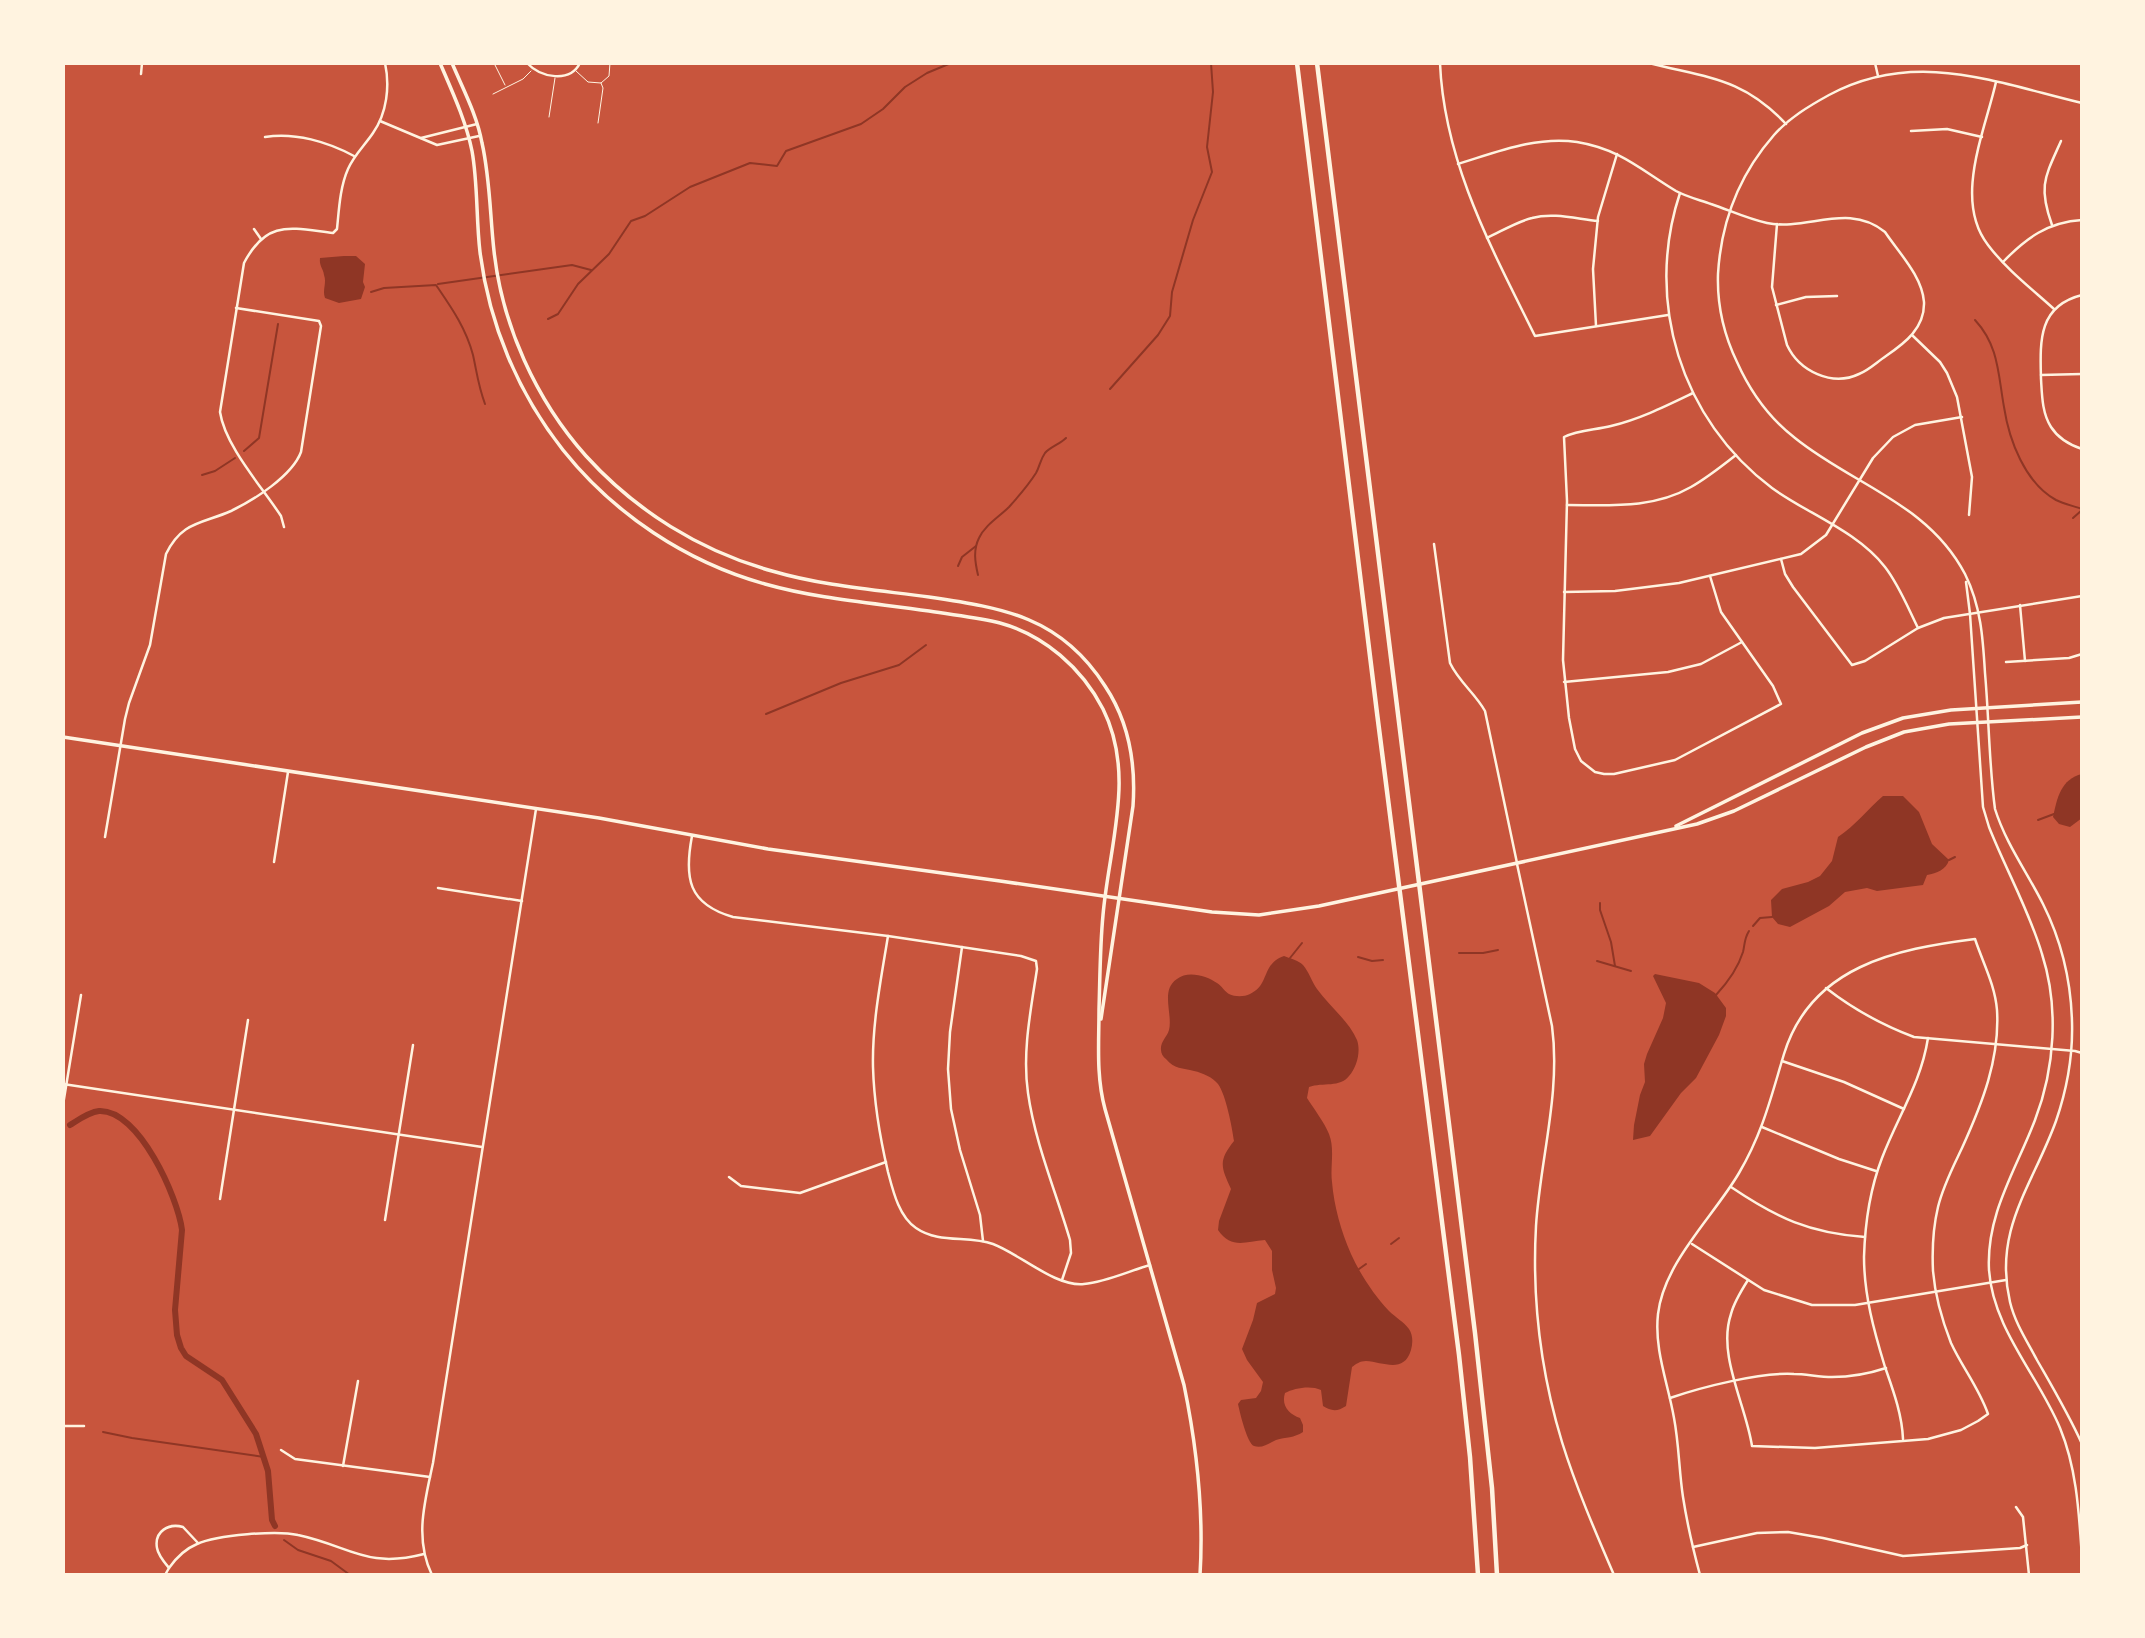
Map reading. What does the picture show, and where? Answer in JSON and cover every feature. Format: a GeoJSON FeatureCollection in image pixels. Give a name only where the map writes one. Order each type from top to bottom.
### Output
{"type":"FeatureCollection","features":[{"type":"Feature","properties":{"kind":"highway"},"geometry":{"type":"LineString","coordinates":[[1297,63],[1459,1355],[1470,1457],[1478,1575]]}},
{"type":"Feature","properties":{"kind":"highway"},"geometry":{"type":"LineString","coordinates":[[1317,63],[1475,1333],[1490,1464],[1497,1575]]}},
{"type":"Feature","properties":{"kind":"main road"},"geometry":{"type":"LineString","coordinates":[[440,63],[466,128],[474,161],[480,252],[492,310],[502,342],[518,380],[550,433],[604,494],[663,539],[717,567],[747,578],[786,589],[999,623],[1036,638],[1069,663],[1088,685],[1104,712],[1112,730],[1119,760],[1119,801],[1102,915],[1099,1035],[1102,1098],[1184,1385],[1193,1426],[1201,1504],[1200,1575]]}},
{"type":"Feature","properties":{"kind":"main road"},"geometry":{"type":"LineString","coordinates":[[452,63],[481,136],[494,253],[504,304],[526,363],[539,390],[563,427],[586,456],[621,490],[678,532],[717,552],[774,572],[1004,610],[1046,628],[1075,650],[1097,673],[1114,700],[1126,730],[1134,774],[1133,806],[1099,1035]]}},
{"type":"Feature","properties":{"kind":"main road"},"geometry":{"type":"LineString","coordinates":[[1671,828],[1873,728],[1919,714],[2082,702]]}},
{"type":"Feature","properties":{"kind":"main road"},"geometry":{"type":"LineString","coordinates":[[63,737],[536,809],[830,859],[1248,915],[1297,911],[1697,824],[1729,814],[1887,738],[1934,726],[2082,716]]}},
{"type":"Feature","properties":{"kind":"street"},"geometry":{"type":"LineString","coordinates":[[141,74],[142,63]]}},
{"type":"Feature","properties":{"kind":"street"},"geometry":{"type":"LineString","coordinates":[[284,527],[281,516],[233,446],[221,419],[244,263],[254,245],[282,228],[333,233],[337,229],[343,183],[354,156],[380,121],[387,91],[385,63]]}},
{"type":"Feature","properties":{"kind":"street"},"geometry":{"type":"LineString","coordinates":[[527,63],[533,69],[555,76],[567,76],[576,71],[580,63]]}},
{"type":"Feature","properties":{"kind":"street"},"geometry":{"type":"LineString","coordinates":[[1440,63],[1444,111],[1458,164],[1487,238],[1535,336],[1668,315]]}},
{"type":"Feature","properties":{"kind":"street"},"geometry":{"type":"LineString","coordinates":[[1649,63],[1669,65],[1738,87],[1769,106],[1786,124]]}},
{"type":"Feature","properties":{"kind":"street"},"geometry":{"type":"LineString","coordinates":[[1875,63],[1878,76]]}},
{"type":"Feature","properties":{"kind":"street"},"geometry":{"type":"LineString","coordinates":[[2082,103],[1960,73],[1930,71],[1878,76],[1838,90],[1786,124],[1758,155],[1729,210],[1721,242],[1718,285],[1723,324],[1732,352],[1744,379],[1766,409],[1795,438],[1903,507],[1933,530],[1947,544],[1965,575],[1980,612],[1996,809],[2003,832],[2043,904],[2059,942],[2070,996],[2072,1024],[2065,1089],[2055,1123],[2012,1223],[2007,1249],[2006,1280],[2013,1311],[2022,1333],[2082,1444]]}},
{"type":"Feature","properties":{"kind":"street"},"geometry":{"type":"LineString","coordinates":[[1996,82],[1972,179],[1972,210],[1982,237],[2003,262],[2054,309]]}},
{"type":"Feature","properties":{"kind":"street"},"geometry":{"type":"LineString","coordinates":[[380,121],[437,145],[481,136]]}},
{"type":"Feature","properties":{"kind":"street"},"geometry":{"type":"LineString","coordinates":[[421,138],[477,124]]}},
{"type":"Feature","properties":{"kind":"street"},"geometry":{"type":"LineString","coordinates":[[1911,131],[1947,129],[1982,137]]}},
{"type":"Feature","properties":{"kind":"street"},"geometry":{"type":"LineString","coordinates":[[265,137],[276,135],[316,141],[354,156]]}},
{"type":"Feature","properties":{"kind":"street"},"geometry":{"type":"LineString","coordinates":[[1458,164],[1520,145],[1553,141],[1577,142],[1634,162],[1680,193],[1764,222],[1777,224],[1849,217],[1870,223],[1885,232],[1922,290],[1924,308],[1913,336],[1860,374],[1847,378],[1827,377],[1802,365],[1791,353],[1776,304],[1772,280],[1777,224]]}},
{"type":"Feature","properties":{"kind":"street"},"geometry":{"type":"LineString","coordinates":[[2052,225],[2044,197],[2044,180],[2061,141]]}},
{"type":"Feature","properties":{"kind":"street"},"geometry":{"type":"LineString","coordinates":[[1597,326],[1593,269],[1598,221],[1617,154]]}},
{"type":"Feature","properties":{"kind":"street"},"geometry":{"type":"LineString","coordinates":[[1680,193],[1669,232],[1665,278],[1668,315],[1675,347],[1693,393],[1712,427],[1736,455],[1772,488],[1832,525],[1875,556],[1886,569],[1918,628]]}},
{"type":"Feature","properties":{"kind":"street"},"geometry":{"type":"LineString","coordinates":[[1487,238],[1535,217],[1553,216],[1598,221]]}},
{"type":"Feature","properties":{"kind":"street"},"geometry":{"type":"LineString","coordinates":[[2003,262],[2028,238],[2052,225],[2082,220]]}},
{"type":"Feature","properties":{"kind":"street"},"geometry":{"type":"LineString","coordinates":[[254,229],[261,239]]}},
{"type":"Feature","properties":{"kind":"street"},"geometry":{"type":"LineString","coordinates":[[2082,295],[2063,302],[2054,309],[2041,338],[2043,406],[2050,425],[2065,441],[2082,449]]}},
{"type":"Feature","properties":{"kind":"street"},"geometry":{"type":"LineString","coordinates":[[1776,304],[1806,297],[1837,296]]}},
{"type":"Feature","properties":{"kind":"street"},"geometry":{"type":"LineString","coordinates":[[105,837],[129,703],[150,645],[166,554],[172,542],[193,523],[230,511],[264,490],[292,469],[301,452],[321,326],[319,321],[236,308]]}},
{"type":"Feature","properties":{"kind":"street"},"geometry":{"type":"LineString","coordinates":[[1913,336],[1947,373],[1957,397],[1972,478],[1969,514]]}},
{"type":"Feature","properties":{"kind":"street"},"geometry":{"type":"LineString","coordinates":[[2041,375],[2082,374]]}},
{"type":"Feature","properties":{"kind":"street"},"geometry":{"type":"LineString","coordinates":[[1693,393],[1649,415],[1564,437],[1567,505],[1562,653],[1564,682],[1575,749],[1581,761],[1595,772],[1604,775],[1681,758],[1781,704],[1773,686],[1721,612],[1710,576]]}},
{"type":"Feature","properties":{"kind":"street"},"geometry":{"type":"LineString","coordinates":[[1564,592],[1615,591],[1679,583],[1801,554],[1821,540],[1875,456],[1893,437],[1915,425],[1962,417]]}},
{"type":"Feature","properties":{"kind":"street"},"geometry":{"type":"LineString","coordinates":[[1567,505],[1627,505],[1662,499],[1690,488],[1736,455]]}},
{"type":"Feature","properties":{"kind":"street"},"geometry":{"type":"LineString","coordinates":[[1434,544],[1450,663],[1459,680],[1485,711],[1552,1026],[1555,1048],[1554,1080],[1536,1230],[1536,1289],[1543,1356],[1552,1402],[1568,1459],[1614,1575]]}},
{"type":"Feature","properties":{"kind":"street"},"geometry":{"type":"LineString","coordinates":[[1781,559],[1785,574],[1793,587],[1852,665],[1865,661],[1918,628],[1944,618],[2082,596]]}},
{"type":"Feature","properties":{"kind":"street"},"geometry":{"type":"LineString","coordinates":[[1965,575],[1986,819],[2043,956],[2052,1004],[2052,1048],[2040,1105],[1993,1222],[1989,1259],[1991,1283],[1999,1315],[2052,1411],[2065,1441],[2076,1489],[2082,1558]]}},
{"type":"Feature","properties":{"kind":"street"},"geometry":{"type":"LineString","coordinates":[[2020,605],[2025,661]]}},
{"type":"Feature","properties":{"kind":"street"},"geometry":{"type":"LineString","coordinates":[[1564,682],[1668,672],[1702,663],[1742,642]]}},
{"type":"Feature","properties":{"kind":"street"},"geometry":{"type":"LineString","coordinates":[[2006,662],[2069,658],[2082,654]]}},
{"type":"Feature","properties":{"kind":"street"},"geometry":{"type":"LineString","coordinates":[[274,862],[288,772]]}},
{"type":"Feature","properties":{"kind":"street"},"geometry":{"type":"LineString","coordinates":[[432,1575],[424,1554],[421,1532],[536,809]]}},
{"type":"Feature","properties":{"kind":"street"},"geometry":{"type":"LineString","coordinates":[[692,836],[688,861],[692,888],[707,906],[733,917],[888,936],[1021,956],[1035,961],[1037,969],[1028,1034],[1028,1091],[1035,1126],[1070,1240],[1071,1253],[1062,1280]]}},
{"type":"Feature","properties":{"kind":"street"},"geometry":{"type":"LineString","coordinates":[[438,888],[522,901]]}},
{"type":"Feature","properties":{"kind":"street"},"geometry":{"type":"LineString","coordinates":[[888,936],[875,1025],[873,1065],[876,1111],[896,1198],[913,1226],[927,1235],[983,1241],[1007,1249],[1071,1283],[1083,1284],[1150,1265]]}},
{"type":"Feature","properties":{"kind":"street"},"geometry":{"type":"LineString","coordinates":[[1700,1575],[1683,1497],[1676,1429],[1658,1350],[1658,1313],[1669,1280],[1690,1243],[1731,1187],[1749,1155],[1762,1127],[1793,1032],[1808,1007],[1826,988],[1852,970],[1896,952],[1975,939],[1993,986],[1997,1009],[1996,1045],[1992,1069],[1980,1105],[1938,1206],[1933,1241],[1936,1291],[1952,1345],[1983,1399],[1988,1414],[1943,1436],[1815,1448],[1752,1446],[1727,1346],[1728,1326],[1734,1306],[1748,1280]]}},
{"type":"Feature","properties":{"kind":"street"},"geometry":{"type":"LineString","coordinates":[[962,947],[950,1032],[948,1069],[951,1109],[960,1150],[981,1215],[983,1241]]}},
{"type":"Feature","properties":{"kind":"street"},"geometry":{"type":"LineString","coordinates":[[1826,988],[1846,1004],[1914,1037],[2082,1051]]}},
{"type":"Feature","properties":{"kind":"street"},"geometry":{"type":"LineString","coordinates":[[63,1105],[81,995]]}},
{"type":"Feature","properties":{"kind":"street"},"geometry":{"type":"LineString","coordinates":[[220,1199],[248,1020]]}},
{"type":"Feature","properties":{"kind":"street"},"geometry":{"type":"LineString","coordinates":[[1903,1440],[1900,1415],[1868,1303],[1865,1237],[1878,1171],[1920,1075],[1928,1038]]}},
{"type":"Feature","properties":{"kind":"street"},"geometry":{"type":"LineString","coordinates":[[385,1220],[413,1045]]}},
{"type":"Feature","properties":{"kind":"street"},"geometry":{"type":"LineString","coordinates":[[1782,1060],[1844,1082],[1904,1110]]}},
{"type":"Feature","properties":{"kind":"street"},"geometry":{"type":"LineString","coordinates":[[65,1084],[482,1147]]}},
{"type":"Feature","properties":{"kind":"street"},"geometry":{"type":"LineString","coordinates":[[1762,1127],[1839,1159],[1878,1171]]}},
{"type":"Feature","properties":{"kind":"street"},"geometry":{"type":"LineString","coordinates":[[729,1177],[741,1186],[800,1193],[886,1161]]}},
{"type":"Feature","properties":{"kind":"street"},"geometry":{"type":"LineString","coordinates":[[1731,1187],[1763,1208],[1798,1224],[1824,1232],[1865,1237]]}},
{"type":"Feature","properties":{"kind":"street"},"geometry":{"type":"LineString","coordinates":[[1690,1243],[1776,1295],[1810,1305],[1868,1303],[2006,1280]]}},
{"type":"Feature","properties":{"kind":"street"},"geometry":{"type":"LineString","coordinates":[[1670,1398],[1736,1381],[1793,1373],[1832,1377],[1857,1375],[1886,1368]]}},
{"type":"Feature","properties":{"kind":"street"},"geometry":{"type":"LineString","coordinates":[[343,1466],[358,1381]]}},
{"type":"Feature","properties":{"kind":"street"},"geometry":{"type":"LineString","coordinates":[[63,1426],[84,1426]]}},
{"type":"Feature","properties":{"kind":"street"},"geometry":{"type":"LineString","coordinates":[[281,1450],[295,1459],[430,1477]]}},
{"type":"Feature","properties":{"kind":"street"},"geometry":{"type":"LineString","coordinates":[[2016,1507],[2023,1517],[2029,1575]]}},
{"type":"Feature","properties":{"kind":"street"},"geometry":{"type":"LineString","coordinates":[[169,1568],[157,1549],[157,1538],[164,1529],[173,1525],[183,1527],[198,1543]]}},
{"type":"Feature","properties":{"kind":"street"},"geometry":{"type":"LineString","coordinates":[[1693,1546],[1757,1534],[1788,1532],[1903,1556],[2020,1548],[2027,1545]]}},
{"type":"Feature","properties":{"kind":"street"},"geometry":{"type":"LineString","coordinates":[[165,1575],[180,1555],[198,1543],[217,1538],[288,1533],[374,1559],[398,1560],[424,1554]]}},
{"type":"Feature","properties":{"kind":"lane"},"geometry":{"type":"LineString","coordinates":[[494,63],[506,87]]}},
{"type":"Feature","properties":{"kind":"lane"},"geometry":{"type":"LineString","coordinates":[[576,71],[588,82],[601,83],[609,76],[611,63]]}},
{"type":"Feature","properties":{"kind":"lane"},"geometry":{"type":"LineString","coordinates":[[494,94],[523,79],[533,69]]}},
{"type":"Feature","properties":{"kind":"lane"},"geometry":{"type":"LineString","coordinates":[[549,117],[555,76]]}},
{"type":"Feature","properties":{"kind":"lane"},"geometry":{"type":"LineString","coordinates":[[598,122],[603,88],[601,83]]}},
{"type":"Feature","properties":{"kind":"shaded area"},"geometry":{"type":"Polygon","coordinates":[[[356,256],[365,264],[365,287],[361,299],[339,303],[325,298],[325,278],[320,258],[356,256]]]}},
{"type":"Feature","properties":{"kind":"shaded area"},"geometry":{"type":"Polygon","coordinates":[[[2082,774],[2082,818],[2070,827],[2059,824],[2053,817],[2061,790],[2069,780],[2082,774]]]}},
{"type":"Feature","properties":{"kind":"shaded area"},"geometry":{"type":"Polygon","coordinates":[[[1883,796],[1903,796],[1919,812],[1932,844],[1949,860],[1946,866],[1927,875],[1923,885],[1845,892],[1829,906],[1790,927],[1778,924],[1772,917],[1771,900],[1782,889],[1820,876],[1832,861],[1838,837],[1883,796]]]}},
{"type":"Feature","properties":{"kind":"shaded area"},"geometry":{"type":"Polygon","coordinates":[[[1284,956],[1303,965],[1317,989],[1349,1026],[1357,1040],[1358,1059],[1349,1076],[1341,1082],[1309,1087],[1307,1098],[1331,1140],[1334,1200],[1351,1254],[1378,1298],[1409,1329],[1412,1342],[1408,1357],[1403,1362],[1392,1365],[1366,1361],[1352,1367],[1346,1406],[1340,1409],[1331,1410],[1323,1406],[1321,1390],[1317,1388],[1303,1388],[1285,1393],[1285,1406],[1289,1412],[1300,1418],[1303,1432],[1257,1447],[1251,1444],[1238,1404],[1241,1400],[1256,1398],[1263,1382],[1242,1349],[1257,1303],[1275,1294],[1272,1251],[1265,1240],[1233,1242],[1218,1230],[1231,1189],[1223,1164],[1225,1154],[1234,1141],[1226,1103],[1216,1082],[1204,1074],[1172,1065],[1163,1056],[1161,1047],[1170,1024],[1169,989],[1181,976],[1203,976],[1217,983],[1229,994],[1245,996],[1261,985],[1268,969],[1284,956]]]}},
{"type":"Feature","properties":{"kind":"shaded area"},"geometry":{"type":"Polygon","coordinates":[[[1655,974],[1699,983],[1715,993],[1726,1008],[1726,1016],[1696,1078],[1681,1093],[1650,1136],[1633,1140],[1640,1095],[1645,1082],[1644,1064],[1663,1018],[1666,1003],[1653,976],[1655,974]]]}},
{"type":"Feature","properties":{"kind":"waterway"},"geometry":{"type":"LineString","coordinates":[[548,319],[558,314],[578,284],[609,254],[631,221],[645,216],[690,187],[750,163],[777,166],[786,151],[861,124],[883,109],[905,87],[927,73],[951,63]]}},
{"type":"Feature","properties":{"kind":"waterway"},"geometry":{"type":"LineString","coordinates":[[1110,389],[1158,335],[1170,316],[1172,292],[1193,220],[1212,172],[1207,147],[1213,92],[1211,63]]}},
{"type":"Feature","properties":{"kind":"waterway"},"geometry":{"type":"LineString","coordinates":[[438,284],[572,265],[591,270]]}},
{"type":"Feature","properties":{"kind":"waterway"},"geometry":{"type":"LineString","coordinates":[[371,292],[384,288],[436,285],[458,318],[466,336],[485,404]]}},
{"type":"Feature","properties":{"kind":"waterway"},"geometry":{"type":"LineString","coordinates":[[1975,320],[1993,350],[2006,420],[2020,460],[2045,492],[2059,501],[2082,509]]}},
{"type":"Feature","properties":{"kind":"waterway"},"geometry":{"type":"LineString","coordinates":[[244,451],[259,438],[278,324]]}},
{"type":"Feature","properties":{"kind":"waterway"},"geometry":{"type":"LineString","coordinates":[[978,575],[975,552],[982,533],[1027,486],[1045,453],[1066,438]]}},
{"type":"Feature","properties":{"kind":"waterway"},"geometry":{"type":"LineString","coordinates":[[202,475],[215,471],[235,458]]}},
{"type":"Feature","properties":{"kind":"waterway"},"geometry":{"type":"LineString","coordinates":[[2073,518],[2082,510]]}},
{"type":"Feature","properties":{"kind":"waterway"},"geometry":{"type":"LineString","coordinates":[[958,566],[962,557],[976,546]]}},
{"type":"Feature","properties":{"kind":"waterway"},"geometry":{"type":"LineString","coordinates":[[766,714],[841,683],[899,665],[926,645]]}},
{"type":"Feature","properties":{"kind":"waterway"},"geometry":{"type":"LineString","coordinates":[[2038,820],[2054,814]]}},
{"type":"Feature","properties":{"kind":"waterway"},"geometry":{"type":"LineString","coordinates":[[1949,860],[1955,857]]}},
{"type":"Feature","properties":{"kind":"waterway"},"geometry":{"type":"LineString","coordinates":[[1600,903],[1615,966]]}},
{"type":"Feature","properties":{"kind":"waterway"},"geometry":{"type":"LineString","coordinates":[[1753,926],[1760,918],[1772,917]]}},
{"type":"Feature","properties":{"kind":"waterway"},"geometry":{"type":"LineString","coordinates":[[1716,995],[1738,964],[1749,931]]}},
{"type":"Feature","properties":{"kind":"waterway"},"geometry":{"type":"LineString","coordinates":[[1290,958],[1302,943]]}},
{"type":"Feature","properties":{"kind":"waterway"},"geometry":{"type":"LineString","coordinates":[[1459,953],[1498,950]]}},
{"type":"Feature","properties":{"kind":"waterway"},"geometry":{"type":"LineString","coordinates":[[1358,957],[1372,961],[1383,960]]}},
{"type":"Feature","properties":{"kind":"waterway"},"geometry":{"type":"LineString","coordinates":[[1597,961],[1631,971]]}},
{"type":"Feature","properties":{"kind":"waterway"},"geometry":{"type":"LineString","coordinates":[[70,1125],[95,1112],[114,1114],[142,1139],[165,1178],[182,1230],[175,1310],[181,1348],[186,1356],[222,1380],[256,1434],[268,1471],[272,1520],[275,1526]]}},
{"type":"Feature","properties":{"kind":"waterway"},"geometry":{"type":"LineString","coordinates":[[1391,1244],[1399,1238]]}},
{"type":"Feature","properties":{"kind":"waterway"},"geometry":{"type":"LineString","coordinates":[[1359,1269],[1366,1264]]}},
{"type":"Feature","properties":{"kind":"waterway"},"geometry":{"type":"LineString","coordinates":[[103,1432],[264,1457]]}},
{"type":"Feature","properties":{"kind":"waterway"},"geometry":{"type":"LineString","coordinates":[[284,1540],[298,1550],[331,1561],[350,1575]]}}]}
